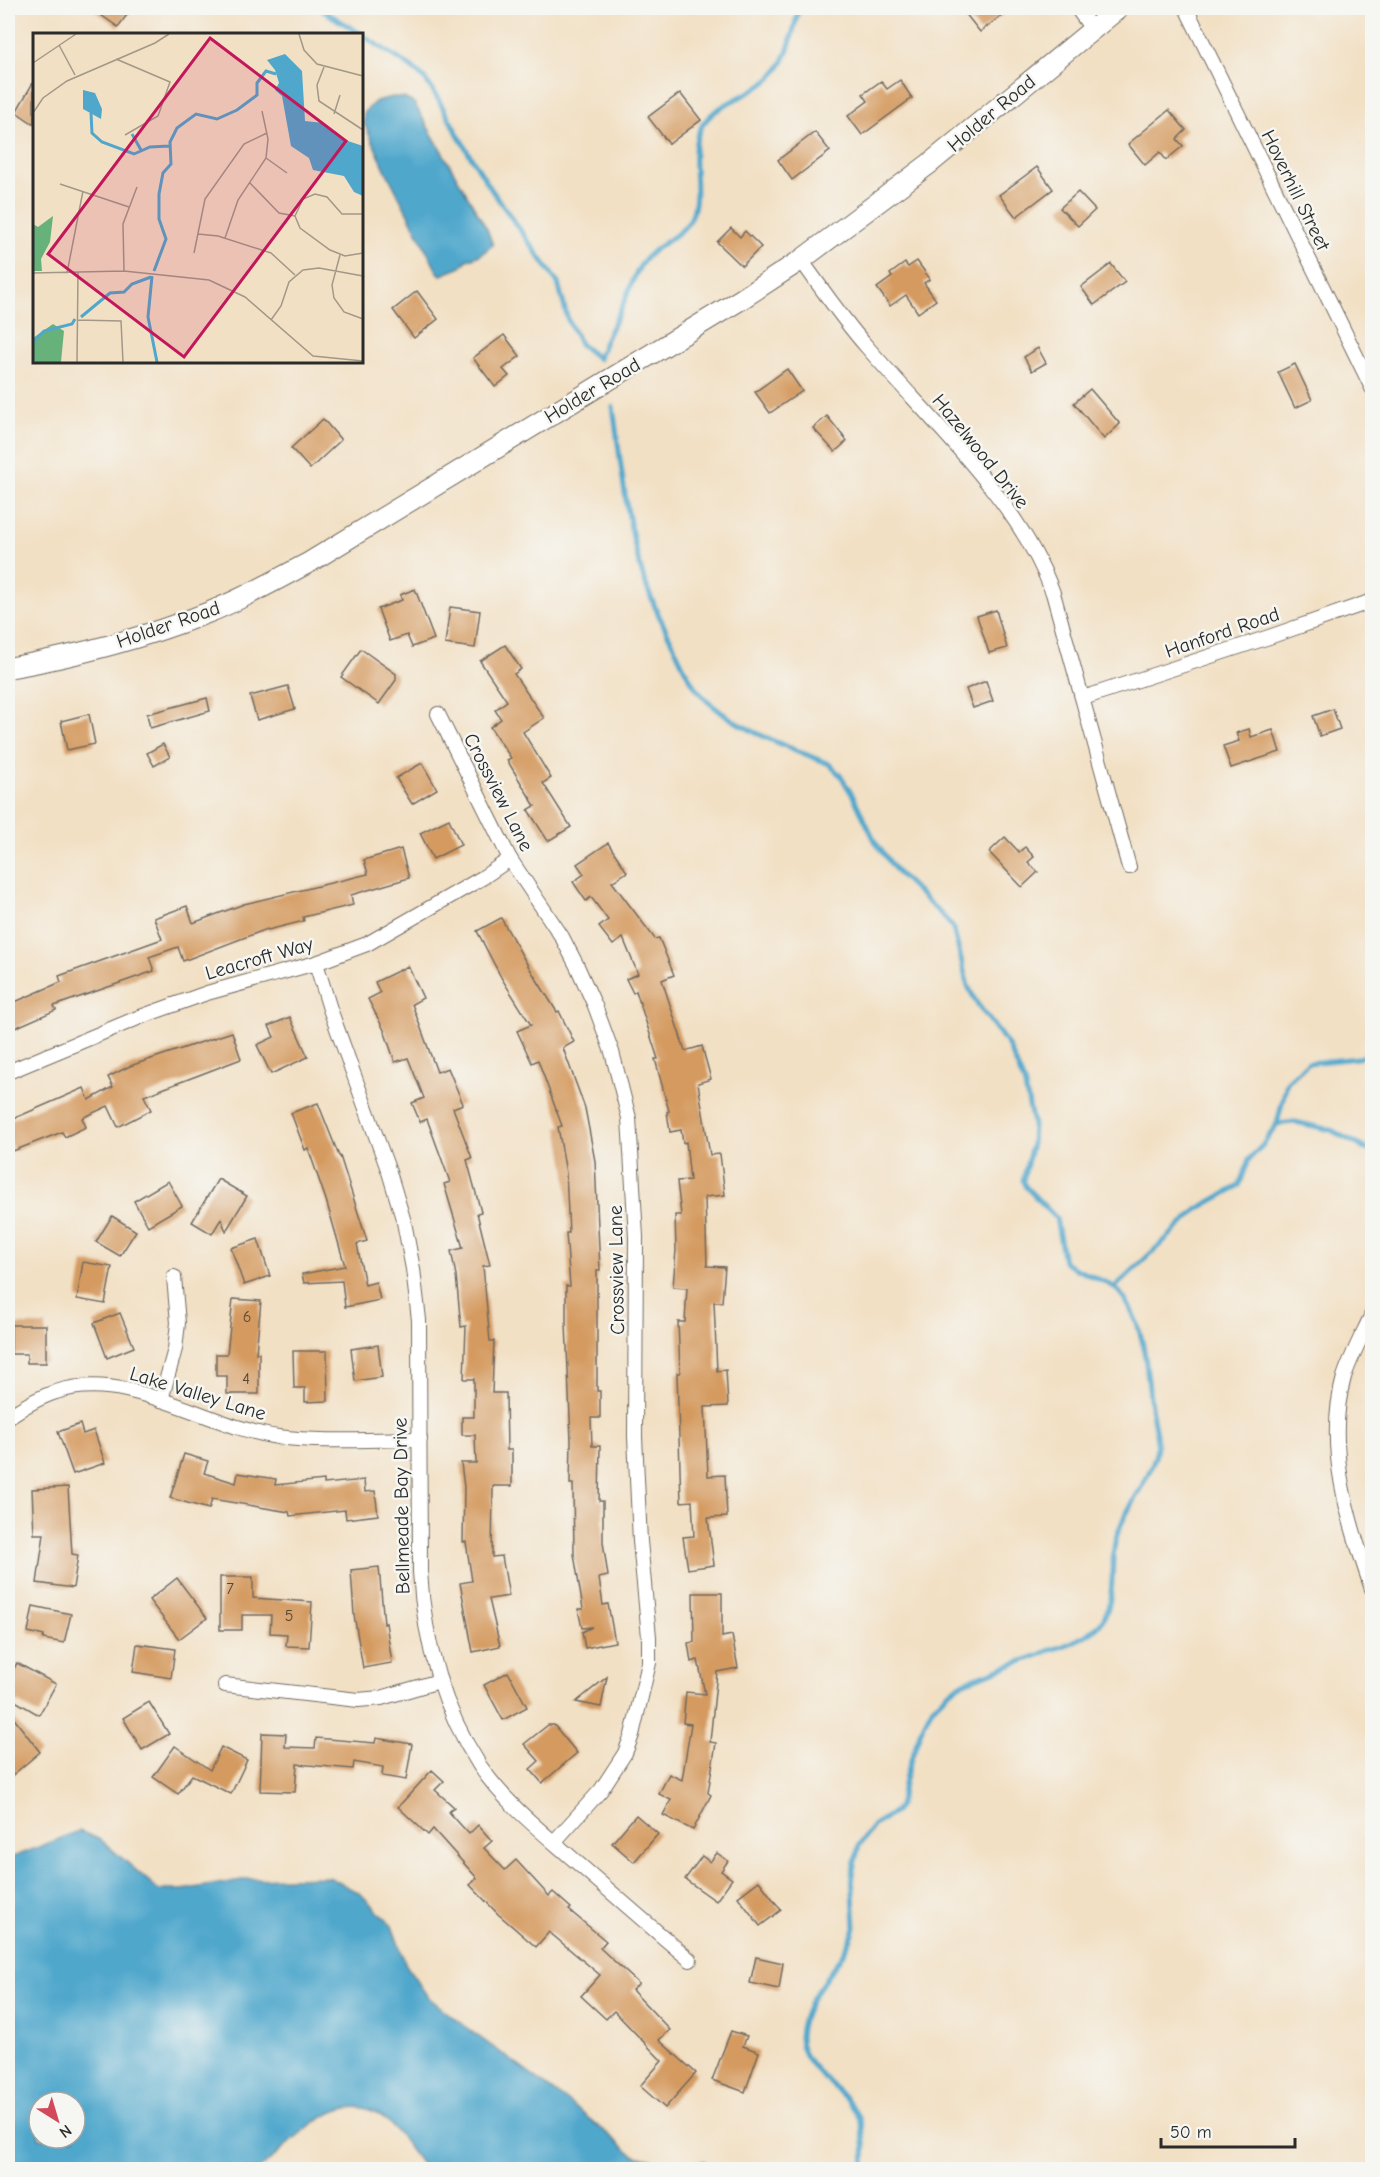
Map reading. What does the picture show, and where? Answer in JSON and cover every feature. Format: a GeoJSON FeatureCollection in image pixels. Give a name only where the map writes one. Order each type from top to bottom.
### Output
{"type":"FeatureCollection","features":[{"type":"Feature","properties":{"kind":"street"},"geometry":{"type":"LineString","coordinates":[[1077,8],[1092,29]]}},
{"type":"Feature","properties":{"kind":"street","name":"Holder Road"},"geometry":{"type":"LineString","coordinates":[[8,668],[52,659],[167,627],[208,613],[310,562],[703,323],[801,260],[929,164],[1119,8]]}},
{"type":"Feature","properties":{"kind":"street","name":"Hoverhill Street"},"geometry":{"type":"LineString","coordinates":[[1186,8],[1372,388]]}},
{"type":"Feature","properties":{"kind":"street","name":"Hazelwood Drive"},"geometry":{"type":"LineString","coordinates":[[801,260],[866,346],[987,482],[1040,560],[1053,593],[1129,867]]}},
{"type":"Feature","properties":{"kind":"street","name":"Hanford Road"},"geometry":{"type":"LineString","coordinates":[[1083,698],[1372,601]]}},
{"type":"Feature","properties":{"kind":"street","name":"Crossview Lane"},"geometry":{"type":"LineString","coordinates":[[438,714],[510,859],[562,937],[595,1006],[612,1052],[629,1118],[636,1237],[635,1437],[640,1541],[650,1637],[649,1663],[632,1736],[624,1753],[601,1790],[554,1842]]}},
{"type":"Feature","properties":{"kind":"street","name":"Leacroft Way"},"geometry":{"type":"LineString","coordinates":[[8,1072],[140,1017],[207,993],[316,963],[368,944],[482,878],[510,859]]}},
{"type":"Feature","properties":{"kind":"street","name":"Bellmeade Bay Drive"},"geometry":{"type":"LineString","coordinates":[[316,963],[330,1009],[390,1172],[404,1222],[413,1269],[419,1320],[420,1572],[429,1646],[439,1681],[452,1714],[480,1766],[515,1810],[690,1960]]}},
{"type":"Feature","properties":{"kind":"street"},"geometry":{"type":"LineString","coordinates":[[162,1400],[175,1349],[178,1323],[174,1277]]}},
{"type":"Feature","properties":{"kind":"street"},"geometry":{"type":"LineString","coordinates":[[1372,1314],[1345,1376],[1336,1427],[1342,1494],[1372,1589]]}},
{"type":"Feature","properties":{"kind":"street","name":"Lake Valley Lane"},"geometry":{"type":"LineString","coordinates":[[8,1417],[57,1391],[83,1387],[107,1387],[162,1400],[247,1431],[279,1437],[420,1439]]}},
{"type":"Feature","properties":{"kind":"street"},"geometry":{"type":"LineString","coordinates":[[225,1685],[358,1700],[381,1698],[439,1681]]}},
{"type":"Feature","properties":{"kind":"water"},"geometry":{"type":"Polygon","coordinates":[[[393,97],[404,98],[414,103],[487,229],[493,245],[480,255],[467,260],[461,267],[441,275],[386,171],[364,123],[364,112],[376,101],[393,97]]]}},
{"type":"Feature","properties":{"kind":"water"},"geometry":{"type":"Polygon","coordinates":[[[79,1831],[101,1840],[159,1890],[182,1890],[248,1879],[329,1877],[361,1894],[392,1926],[406,1965],[428,1997],[463,2025],[571,2104],[635,2156],[673,2164],[705,2161],[706,2169],[425,2169],[384,2118],[367,2109],[350,2107],[317,2121],[259,2169],[8,2169],[8,1859],[79,1831]]]}},
{"type":"Feature","properties":{"kind":"building"},"geometry":{"type":"Polygon","coordinates":[[[91,8],[132,8],[118,27],[91,8]]]}},
{"type":"Feature","properties":{"kind":"building"},"geometry":{"type":"Polygon","coordinates":[[[961,8],[1011,8],[980,32],[961,8]]]}},
{"type":"Feature","properties":{"kind":"building"},"geometry":{"type":"Polygon","coordinates":[[[900,80],[912,98],[862,135],[848,116],[868,101],[863,94],[881,81],[887,89],[900,80]]]}},
{"type":"Feature","properties":{"kind":"building"},"geometry":{"type":"Polygon","coordinates":[[[33,83],[33,123],[16,112],[33,83]]]}},
{"type":"Feature","properties":{"kind":"building"},"geometry":{"type":"Polygon","coordinates":[[[680,93],[701,120],[669,144],[648,117],[680,93]]]}},
{"type":"Feature","properties":{"kind":"building"},"geometry":{"type":"Polygon","coordinates":[[[1169,110],[1186,130],[1177,139],[1183,146],[1166,160],[1160,152],[1145,165],[1128,144],[1169,110]]]}},
{"type":"Feature","properties":{"kind":"building"},"geometry":{"type":"Polygon","coordinates":[[[815,132],[830,151],[792,180],[778,160],[815,132]]]}},
{"type":"Feature","properties":{"kind":"building"},"geometry":{"type":"Polygon","coordinates":[[[1037,167],[1053,189],[1016,217],[999,195],[1037,167]]]}},
{"type":"Feature","properties":{"kind":"building"},"geometry":{"type":"Polygon","coordinates":[[[1078,192],[1095,210],[1078,226],[1060,208],[1078,192]]]}},
{"type":"Feature","properties":{"kind":"building"},"geometry":{"type":"Polygon","coordinates":[[[731,228],[740,237],[745,231],[761,247],[742,266],[717,242],[731,228]]]}},
{"type":"Feature","properties":{"kind":"building"},"geometry":{"type":"Polygon","coordinates":[[[917,261],[930,279],[924,283],[936,300],[918,313],[906,295],[890,306],[877,288],[905,263],[908,267],[917,261]]]}},
{"type":"Feature","properties":{"kind":"building"},"geometry":{"type":"Polygon","coordinates":[[[1111,264],[1125,282],[1094,305],[1081,287],[1111,264]]]}},
{"type":"Feature","properties":{"kind":"building"},"geometry":{"type":"Polygon","coordinates":[[[417,291],[438,319],[414,338],[393,310],[417,291]]]}},
{"type":"Feature","properties":{"kind":"building"},"geometry":{"type":"Polygon","coordinates":[[[504,335],[520,356],[503,369],[509,376],[495,387],[473,358],[504,335]]]}},
{"type":"Feature","properties":{"kind":"building"},"geometry":{"type":"Polygon","coordinates":[[[1038,348],[1046,363],[1032,371],[1024,357],[1038,348]]]}},
{"type":"Feature","properties":{"kind":"building"},"geometry":{"type":"Polygon","coordinates":[[[1295,364],[1312,400],[1295,408],[1278,372],[1295,364]]]}},
{"type":"Feature","properties":{"kind":"building"},"geometry":{"type":"Polygon","coordinates":[[[787,369],[802,391],[770,413],[755,392],[787,369]]]}},
{"type":"Feature","properties":{"kind":"building"},"geometry":{"type":"Polygon","coordinates":[[[1090,389],[1120,424],[1104,439],[1074,403],[1090,389]]]}},
{"type":"Feature","properties":{"kind":"building"},"geometry":{"type":"Polygon","coordinates":[[[827,416],[847,441],[835,452],[813,428],[827,416]]]}},
{"type":"Feature","properties":{"kind":"building"},"geometry":{"type":"Polygon","coordinates":[[[323,419],[341,440],[310,469],[291,448],[323,419]]]}},
{"type":"Feature","properties":{"kind":"building"},"geometry":{"type":"Polygon","coordinates":[[[415,589],[434,639],[412,647],[407,635],[390,641],[378,609],[402,600],[400,595],[415,589]]]}},
{"type":"Feature","properties":{"kind":"building"},"geometry":{"type":"Polygon","coordinates":[[[450,607],[480,611],[475,648],[445,644],[450,607]]]}},
{"type":"Feature","properties":{"kind":"building"},"geometry":{"type":"Polygon","coordinates":[[[996,610],[1007,648],[989,653],[977,616],[996,610]]]}},
{"type":"Feature","properties":{"kind":"building"},"geometry":{"type":"Polygon","coordinates":[[[505,645],[521,669],[514,674],[544,718],[523,732],[551,778],[543,783],[571,827],[548,841],[528,810],[535,806],[507,760],[511,758],[490,727],[501,719],[495,710],[507,701],[480,661],[505,645]]]}},
{"type":"Feature","properties":{"kind":"building"},"geometry":{"type":"Polygon","coordinates":[[[361,649],[396,674],[396,680],[379,704],[341,677],[361,649]]]}},
{"type":"Feature","properties":{"kind":"building"},"geometry":{"type":"Polygon","coordinates":[[[986,681],[993,701],[973,708],[966,689],[986,681]]]}},
{"type":"Feature","properties":{"kind":"building"},"geometry":{"type":"Polygon","coordinates":[[[288,686],[295,709],[257,720],[250,696],[288,686]]]}},
{"type":"Feature","properties":{"kind":"building"},"geometry":{"type":"Polygon","coordinates":[[[207,698],[210,711],[150,728],[147,714],[207,698]]]}},
{"type":"Feature","properties":{"kind":"building"},"geometry":{"type":"Polygon","coordinates":[[[1333,709],[1340,729],[1320,736],[1313,716],[1333,709]]]}},
{"type":"Feature","properties":{"kind":"building"},"geometry":{"type":"Polygon","coordinates":[[[89,714],[95,744],[67,750],[61,721],[89,714]]]}},
{"type":"Feature","properties":{"kind":"building"},"geometry":{"type":"Polygon","coordinates":[[[1249,729],[1251,737],[1273,730],[1280,752],[1231,768],[1223,746],[1239,741],[1236,733],[1249,729]]]}},
{"type":"Feature","properties":{"kind":"building"},"geometry":{"type":"Polygon","coordinates":[[[163,744],[170,757],[154,766],[147,753],[163,744]]]}},
{"type":"Feature","properties":{"kind":"building"},"geometry":{"type":"Polygon","coordinates":[[[422,763],[437,789],[412,804],[396,778],[422,763]]]}},
{"type":"Feature","properties":{"kind":"building"},"geometry":{"type":"Polygon","coordinates":[[[449,819],[461,845],[433,859],[420,833],[449,819]]]}},
{"type":"Feature","properties":{"kind":"building"},"geometry":{"type":"Polygon","coordinates":[[[1005,837],[1019,852],[1025,847],[1034,857],[1028,862],[1038,872],[1022,887],[989,852],[1005,837]]]}},
{"type":"Feature","properties":{"kind":"building"},"geometry":{"type":"Polygon","coordinates":[[[608,843],[627,872],[612,882],[655,939],[659,938],[674,975],[662,980],[685,1051],[702,1046],[711,1079],[698,1083],[710,1155],[720,1154],[725,1195],[705,1197],[707,1266],[725,1267],[722,1302],[714,1302],[717,1371],[726,1370],[728,1406],[705,1407],[708,1476],[725,1475],[727,1517],[708,1518],[714,1565],[688,1569],[683,1537],[694,1536],[692,1501],[681,1502],[677,1373],[680,1373],[678,1322],[685,1322],[687,1288],[673,1287],[676,1250],[675,1215],[681,1215],[677,1181],[690,1180],[686,1142],[683,1143],[681,1130],[670,1132],[667,1112],[669,1111],[655,1059],[658,1059],[636,991],[633,993],[626,979],[638,974],[623,938],[613,945],[599,927],[608,920],[591,897],[586,901],[573,882],[584,874],[577,864],[608,843]]]}},
{"type":"Feature","properties":{"kind":"building"},"geometry":{"type":"Polygon","coordinates":[[[401,849],[409,878],[351,895],[353,905],[303,917],[304,921],[267,929],[183,961],[178,947],[149,957],[154,971],[54,1006],[56,1010],[8,1031],[8,1005],[61,982],[59,976],[162,939],[154,918],[187,906],[193,923],[244,904],[368,874],[364,860],[401,849]]]}},
{"type":"Feature","properties":{"kind":"building"},"geometry":{"type":"Polygon","coordinates":[[[501,918],[527,964],[557,1012],[559,1011],[574,1042],[563,1048],[585,1108],[595,1161],[600,1270],[597,1270],[597,1391],[600,1391],[600,1418],[591,1418],[592,1446],[600,1446],[599,1501],[603,1501],[603,1542],[608,1576],[599,1578],[603,1605],[608,1604],[615,1642],[585,1648],[582,1632],[592,1627],[582,1628],[578,1609],[583,1609],[574,1554],[566,1324],[566,1286],[570,1286],[566,1233],[569,1233],[566,1173],[558,1127],[562,1126],[538,1060],[532,1063],[517,1031],[531,1025],[502,979],[477,931],[501,918]]]}},
{"type":"Feature","properties":{"kind":"building"},"geometry":{"type":"Polygon","coordinates":[[[408,966],[423,998],[412,1004],[437,1072],[448,1068],[463,1104],[453,1108],[472,1158],[467,1160],[481,1212],[477,1213],[490,1265],[483,1266],[490,1341],[494,1341],[492,1393],[506,1393],[507,1450],[512,1450],[512,1486],[493,1486],[492,1557],[502,1556],[509,1596],[489,1599],[500,1646],[473,1652],[460,1583],[472,1581],[466,1542],[463,1542],[464,1487],[461,1463],[476,1463],[475,1435],[462,1435],[462,1417],[474,1417],[474,1379],[464,1379],[466,1326],[461,1327],[456,1275],[451,1251],[463,1248],[444,1184],[450,1182],[427,1119],[420,1122],[412,1103],[424,1098],[408,1058],[395,1062],[384,1030],[368,999],[380,993],[375,982],[408,966]]]}},
{"type":"Feature","properties":{"kind":"building"},"geometry":{"type":"Polygon","coordinates":[[[290,1017],[308,1057],[271,1074],[257,1045],[274,1037],[269,1026],[290,1017]]]}},
{"type":"Feature","properties":{"kind":"building"},"geometry":{"type":"Polygon","coordinates":[[[232,1032],[241,1059],[144,1096],[151,1110],[118,1127],[108,1106],[82,1118],[86,1127],[65,1137],[62,1132],[13,1151],[8,1137],[8,1121],[84,1088],[89,1100],[113,1087],[108,1077],[130,1066],[232,1032]]]}},
{"type":"Feature","properties":{"kind":"building"},"geometry":{"type":"Polygon","coordinates":[[[318,1103],[340,1156],[367,1241],[357,1244],[365,1285],[376,1282],[380,1300],[345,1307],[342,1281],[304,1283],[302,1274],[345,1266],[308,1148],[305,1150],[291,1113],[318,1103]]]}},
{"type":"Feature","properties":{"kind":"building"},"geometry":{"type":"Polygon","coordinates":[[[218,1179],[247,1196],[226,1231],[221,1219],[212,1234],[192,1222],[218,1179]]]}},
{"type":"Feature","properties":{"kind":"building"},"geometry":{"type":"Polygon","coordinates":[[[168,1181],[182,1206],[148,1226],[134,1201],[168,1181]]]}},
{"type":"Feature","properties":{"kind":"building"},"geometry":{"type":"Polygon","coordinates":[[[112,1216],[136,1231],[120,1256],[96,1242],[112,1216]]]}},
{"type":"Feature","properties":{"kind":"building"},"geometry":{"type":"Polygon","coordinates":[[[258,1239],[270,1276],[244,1285],[231,1248],[258,1239]]]}},
{"type":"Feature","properties":{"kind":"building"},"geometry":{"type":"Polygon","coordinates":[[[83,1262],[112,1267],[105,1304],[77,1299],[83,1262]]]}},
{"type":"Feature","properties":{"kind":"building"},"geometry":{"type":"Polygon","coordinates":[[[233,1299],[261,1301],[256,1353],[259,1353],[259,1394],[227,1394],[227,1376],[216,1376],[216,1354],[227,1354],[233,1299]]]}},
{"type":"Feature","properties":{"kind":"building"},"geometry":{"type":"Polygon","coordinates":[[[120,1313],[134,1347],[107,1358],[94,1323],[120,1313]]]}},
{"type":"Feature","properties":{"kind":"building"},"geometry":{"type":"Polygon","coordinates":[[[11,1325],[46,1325],[46,1363],[27,1363],[27,1354],[11,1354],[11,1325]]]}},
{"type":"Feature","properties":{"kind":"building"},"geometry":{"type":"Polygon","coordinates":[[[378,1345],[382,1377],[355,1381],[351,1349],[378,1345]]]}},
{"type":"Feature","properties":{"kind":"building"},"geometry":{"type":"Polygon","coordinates":[[[293,1351],[327,1351],[328,1401],[305,1402],[305,1388],[294,1388],[293,1351]]]}},
{"type":"Feature","properties":{"kind":"building"},"geometry":{"type":"Polygon","coordinates":[[[80,1424],[83,1434],[94,1430],[105,1463],[73,1474],[58,1432],[80,1424]]]}},
{"type":"Feature","properties":{"kind":"building"},"geometry":{"type":"Polygon","coordinates":[[[184,1454],[208,1461],[204,1473],[236,1483],[238,1473],[276,1479],[275,1485],[324,1480],[324,1484],[364,1480],[365,1492],[375,1491],[378,1515],[346,1519],[345,1510],[290,1516],[289,1512],[212,1499],[209,1509],[170,1498],[184,1454]]]}},
{"type":"Feature","properties":{"kind":"building"},"geometry":{"type":"Polygon","coordinates":[[[68,1487],[72,1554],[78,1555],[73,1588],[37,1583],[44,1534],[34,1534],[32,1489],[68,1487]]]}},
{"type":"Feature","properties":{"kind":"building"},"geometry":{"type":"Polygon","coordinates":[[[379,1567],[384,1624],[386,1623],[392,1663],[363,1668],[354,1615],[351,1570],[379,1567]]]}},
{"type":"Feature","properties":{"kind":"building"},"geometry":{"type":"Polygon","coordinates":[[[220,1577],[253,1577],[253,1598],[312,1602],[309,1647],[286,1646],[287,1634],[270,1633],[271,1615],[242,1615],[242,1630],[220,1630],[220,1577]]]}},
{"type":"Feature","properties":{"kind":"building"},"geometry":{"type":"Polygon","coordinates":[[[177,1578],[207,1618],[179,1639],[149,1600],[177,1578]]]}},
{"type":"Feature","properties":{"kind":"building"},"geometry":{"type":"Polygon","coordinates":[[[693,1593],[722,1593],[722,1637],[732,1635],[738,1668],[717,1672],[710,1742],[716,1743],[708,1793],[711,1795],[693,1830],[663,1815],[671,1800],[659,1794],[669,1774],[682,1780],[691,1724],[683,1723],[686,1692],[705,1694],[698,1660],[691,1662],[688,1643],[694,1642],[693,1593]]]}},
{"type":"Feature","properties":{"kind":"building"},"geometry":{"type":"Polygon","coordinates":[[[33,1606],[71,1614],[64,1643],[43,1639],[44,1636],[28,1632],[33,1606]]]}},
{"type":"Feature","properties":{"kind":"building"},"geometry":{"type":"Polygon","coordinates":[[[137,1644],[175,1649],[171,1678],[133,1672],[137,1644]]]}},
{"type":"Feature","properties":{"kind":"building"},"geometry":{"type":"Polygon","coordinates":[[[17,1663],[56,1684],[39,1715],[10,1698],[15,1690],[8,1686],[8,1680],[17,1663]]]}},
{"type":"Feature","properties":{"kind":"building"},"geometry":{"type":"Polygon","coordinates":[[[508,1672],[527,1707],[503,1720],[484,1685],[508,1672]]]}},
{"type":"Feature","properties":{"kind":"building"},"geometry":{"type":"Polygon","coordinates":[[[607,1677],[601,1707],[576,1702],[607,1677]]]}},
{"type":"Feature","properties":{"kind":"building"},"geometry":{"type":"Polygon","coordinates":[[[149,1702],[169,1734],[142,1750],[123,1718],[149,1702]]]}},
{"type":"Feature","properties":{"kind":"building"},"geometry":{"type":"Polygon","coordinates":[[[8,1711],[40,1752],[8,1779],[8,1711]]]}},
{"type":"Feature","properties":{"kind":"building"},"geometry":{"type":"Polygon","coordinates":[[[548,1725],[554,1725],[577,1753],[542,1783],[530,1769],[539,1761],[524,1744],[548,1725]]]}},
{"type":"Feature","properties":{"kind":"building"},"geometry":{"type":"Polygon","coordinates":[[[262,1733],[286,1734],[285,1747],[315,1748],[316,1738],[375,1743],[376,1738],[412,1744],[406,1780],[382,1776],[383,1767],[354,1762],[353,1769],[297,1764],[295,1792],[260,1791],[262,1733]]]}},
{"type":"Feature","properties":{"kind":"building"},"geometry":{"type":"Polygon","coordinates":[[[175,1746],[210,1770],[221,1747],[247,1760],[231,1794],[192,1775],[178,1794],[153,1777],[175,1746]]]}},
{"type":"Feature","properties":{"kind":"building"},"geometry":{"type":"Polygon","coordinates":[[[432,1770],[444,1781],[435,1790],[454,1807],[449,1812],[469,1834],[478,1825],[492,1841],[484,1848],[505,1870],[516,1860],[549,1896],[553,1892],[571,1908],[569,1910],[606,1941],[600,1948],[639,1984],[632,1990],[670,2030],[659,2040],[696,2073],[665,2108],[640,2086],[662,2061],[614,2011],[606,2019],[581,1996],[600,1975],[549,1932],[536,1947],[498,1914],[470,1885],[477,1878],[433,1829],[428,1835],[398,1807],[432,1770]]]}},
{"type":"Feature","properties":{"kind":"building"},"geometry":{"type":"Polygon","coordinates":[[[636,1815],[658,1834],[634,1862],[612,1843],[636,1815]]]}},
{"type":"Feature","properties":{"kind":"building"},"geometry":{"type":"Polygon","coordinates":[[[717,1853],[728,1861],[721,1871],[732,1879],[716,1901],[685,1879],[702,1856],[710,1862],[717,1853]]]}},
{"type":"Feature","properties":{"kind":"building"},"geometry":{"type":"Polygon","coordinates":[[[759,1881],[781,1910],[760,1926],[738,1897],[759,1881]]]}},
{"type":"Feature","properties":{"kind":"building"},"geometry":{"type":"Polygon","coordinates":[[[756,1957],[783,1963],[779,1989],[750,1983],[756,1957]]]}},
{"type":"Feature","properties":{"kind":"building"},"geometry":{"type":"Polygon","coordinates":[[[731,2031],[747,2036],[743,2046],[759,2052],[745,2092],[712,2080],[731,2031]]]}},
{"type":"Feature","properties":{"kind":"waterway"},"geometry":{"type":"LineString","coordinates":[[319,8],[359,33]]}},
{"type":"Feature","properties":{"kind":"waterway"},"geometry":{"type":"LineString","coordinates":[[363,36],[424,78],[491,189],[558,283],[568,320],[580,344],[599,359],[606,338],[643,262],[682,230],[691,218],[696,195],[695,146],[703,124],[717,110],[759,87],[774,74],[789,48],[799,8]]}},
{"type":"Feature","properties":{"kind":"waterway"},"geometry":{"type":"LineString","coordinates":[[613,407],[621,470],[636,553],[656,609],[689,677],[705,699],[739,724],[768,739],[829,764],[840,775],[876,843],[897,872],[953,928],[968,986],[976,1002],[1008,1045],[1024,1082],[1033,1124],[1032,1144],[1023,1180],[1025,1186],[1056,1218],[1064,1262],[1115,1288],[1129,1305],[1140,1332],[1146,1362],[1157,1447],[1150,1470],[1116,1538],[1111,1596],[1104,1617],[1095,1629],[1077,1640],[964,1682],[946,1694],[932,1708],[920,1732],[899,1806],[895,1812],[874,1825],[859,1845],[852,1874],[855,1927],[842,1955],[808,2006],[800,2036],[807,2059],[846,2099],[860,2120],[864,2144],[864,2170]]}},
{"type":"Feature","properties":{"kind":"waterway"},"geometry":{"type":"LineString","coordinates":[[1114,1288],[1199,1208],[1239,1186],[1249,1159],[1262,1146],[1277,1124],[1287,1082],[1308,1063],[1358,1058],[1372,1053]]}},
{"type":"Feature","properties":{"kind":"waterway"},"geometry":{"type":"LineString","coordinates":[[1277,1124],[1295,1122],[1331,1130],[1372,1152]]}}]}
